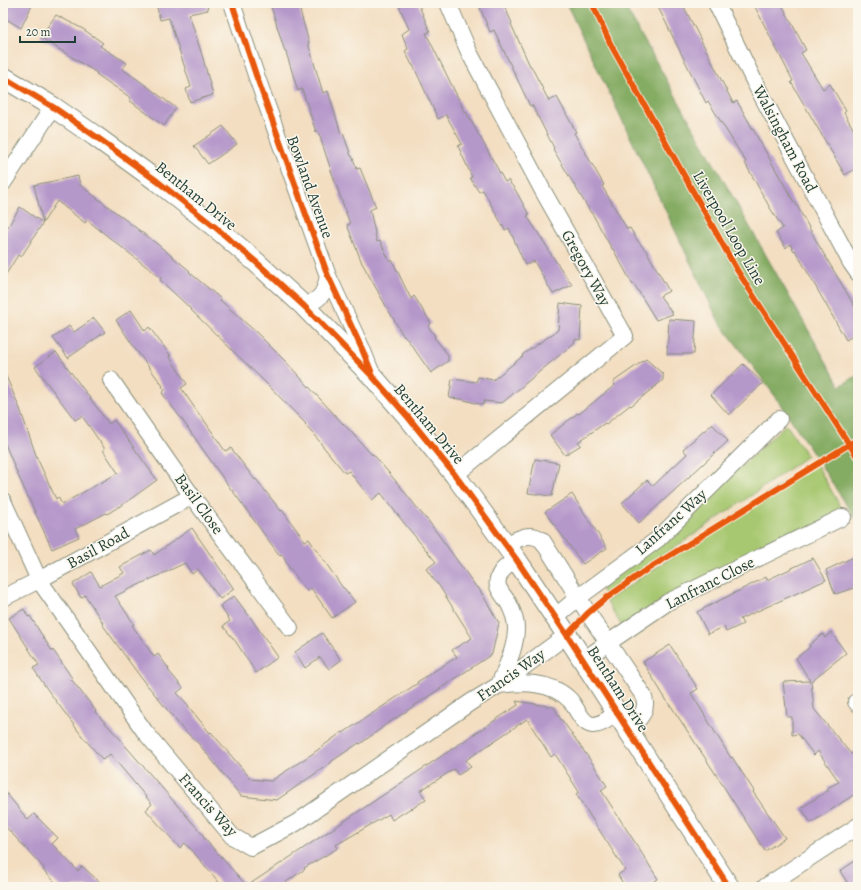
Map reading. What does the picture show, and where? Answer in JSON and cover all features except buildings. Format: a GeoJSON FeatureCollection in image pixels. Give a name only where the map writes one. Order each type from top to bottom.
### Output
{"type":"FeatureCollection","features":[{"type":"Feature","properties":{"kind":"street","name":"Bowland Avenue"},"geometry":{"type":"LineString","coordinates":[[232,3],[256,75],[328,276],[362,349],[373,377]]}},
{"type":"Feature","properties":{"kind":"street","name":"Gregory Way"},"geometry":{"type":"LineString","coordinates":[[448,3],[473,59],[543,191],[625,336],[455,475]]}},
{"type":"Feature","properties":{"kind":"street","name":"Walsingham Road"},"geometry":{"type":"LineString","coordinates":[[716,3],[755,84],[851,263],[858,272]]}},
{"type":"Feature","properties":{"kind":"street","name":"Bentham Drive"},"geometry":{"type":"LineString","coordinates":[[3,77],[53,107],[95,136],[145,172],[215,227],[304,306],[373,377],[455,475],[511,552],[568,635],[729,887]]}},
{"type":"Feature","properties":{"kind":"street"},"geometry":{"type":"LineString","coordinates":[[3,183],[53,107]]}},
{"type":"Feature","properties":{"kind":"street"},"geometry":{"type":"LineString","coordinates":[[304,306],[314,302],[323,293],[327,284],[328,276]]}},
{"type":"Feature","properties":{"kind":"street","name":"Basil Close"},"geometry":{"type":"LineString","coordinates":[[111,380],[192,496],[290,628]]}},
{"type":"Feature","properties":{"kind":"street","name":"Lanfranc Way"},"geometry":{"type":"LineString","coordinates":[[555,617],[579,597],[658,539],[778,419]]}},
{"type":"Feature","properties":{"kind":"street","name":"Basil Road"},"geometry":{"type":"LineString","coordinates":[[3,598],[39,580],[192,496]]}},
{"type":"Feature","properties":{"kind":"street","name":"Francis Way"},"geometry":{"type":"LineString","coordinates":[[3,501],[39,580],[145,732],[232,836],[251,847],[296,823],[460,710],[499,685],[568,635]]}},
{"type":"Feature","properties":{"kind":"street","name":"Lanfranc Close"},"geometry":{"type":"LineString","coordinates":[[583,660],[673,599],[843,516]]}},
{"type":"Feature","properties":{"kind":"street"},"geometry":{"type":"LineString","coordinates":[[617,713],[598,725],[590,724],[583,720],[564,695],[549,688],[533,683],[499,685],[515,641],[516,628],[514,616],[509,604],[498,589],[497,583],[511,552],[524,536],[538,536],[542,540],[643,695],[646,704],[644,711],[629,730]]}},
{"type":"Feature","properties":{"kind":"street"},"geometry":{"type":"LineString","coordinates":[[765,887],[858,826]]}},
{"type":"Feature","properties":{"kind":"green space"},"geometry":{"type":"Polygon","coordinates":[[[566,3],[623,3],[840,386],[858,375],[858,523],[781,404],[718,320],[566,3]]]}},
{"type":"Feature","properties":{"kind":"green space"},"geometry":{"type":"Polygon","coordinates":[[[786,424],[807,456],[605,595],[601,589],[708,498],[786,424]]]}},
{"type":"Feature","properties":{"kind":"green space"},"geometry":{"type":"Polygon","coordinates":[[[815,462],[843,511],[622,626],[606,601],[815,462]]]}},
{"type":"Feature","properties":{"kind":"cycle path"},"geometry":{"type":"LineString","coordinates":[[232,3],[256,75],[328,276],[371,371]]}},
{"type":"Feature","properties":{"kind":"cycle path","name":"Liverpool Loop Line"},"geometry":{"type":"LineString","coordinates":[[592,3],[611,45],[737,270],[858,458]]}},
{"type":"Feature","properties":{"kind":"cycle path"},"geometry":{"type":"LineString","coordinates":[[3,77],[53,107],[95,136],[157,181],[215,227],[304,306],[373,377],[455,475],[516,559],[567,635],[729,887]]}},
{"type":"Feature","properties":{"kind":"cycle path"},"geometry":{"type":"LineString","coordinates":[[567,635],[588,613],[643,572],[858,439]]}}]}
